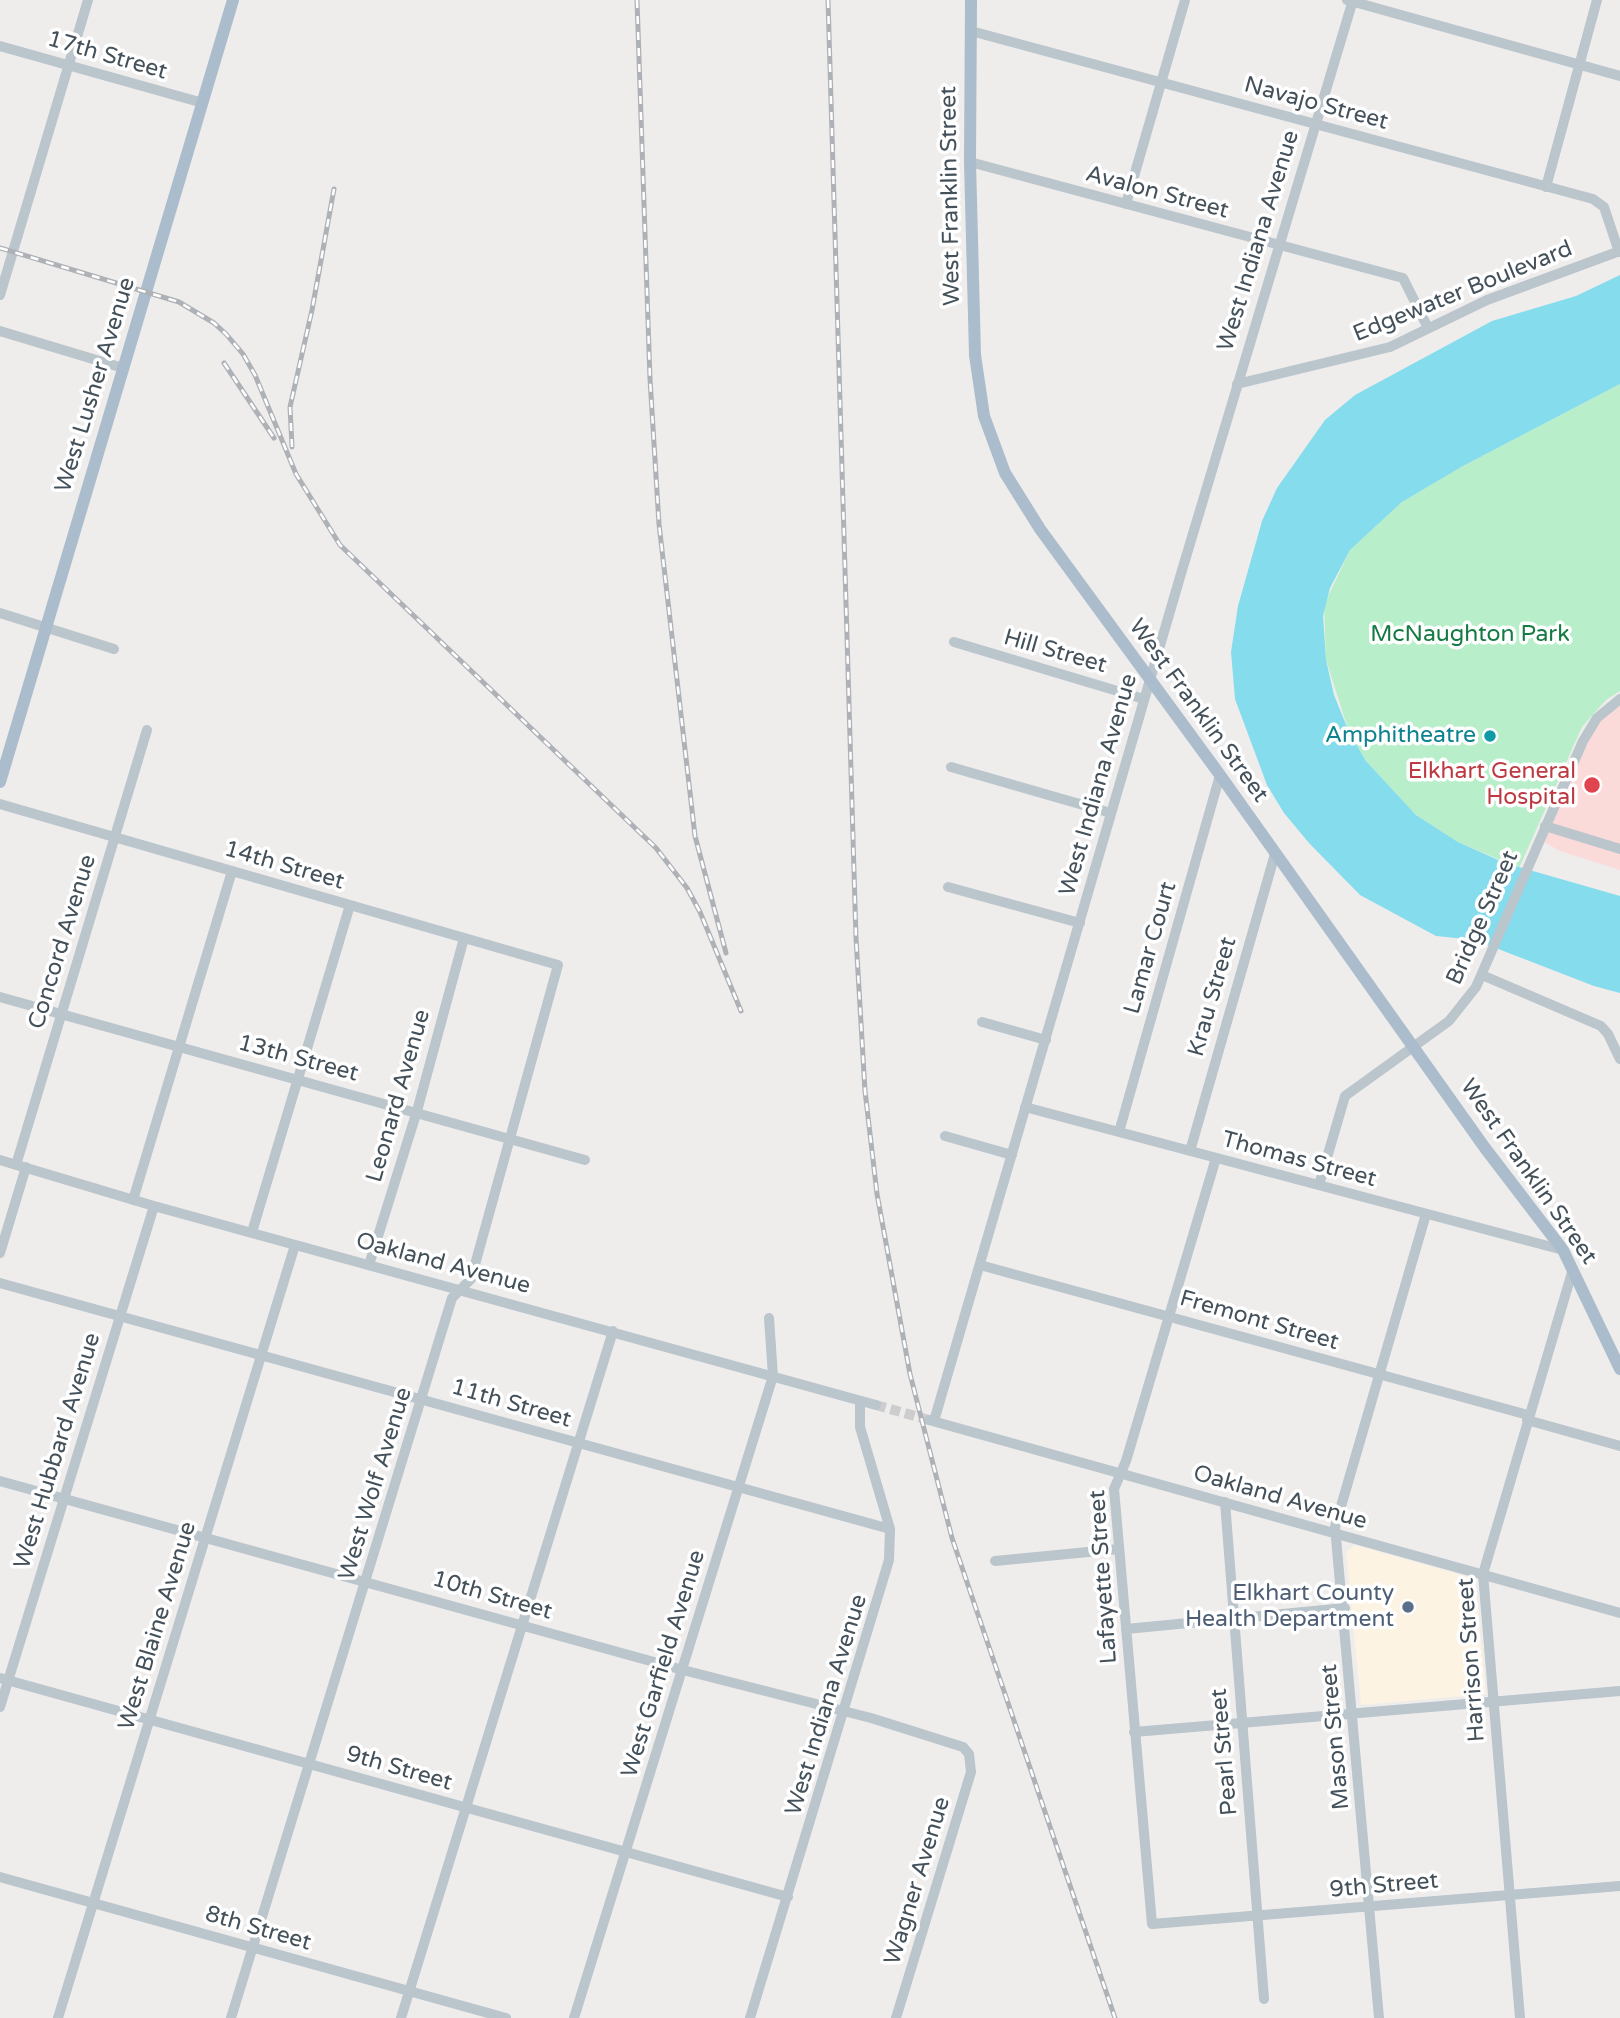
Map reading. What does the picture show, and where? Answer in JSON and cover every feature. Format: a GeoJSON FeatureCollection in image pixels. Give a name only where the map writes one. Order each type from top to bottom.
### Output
{"type":"FeatureCollection","features":[{"type":"Feature","properties":{"kind":"main road","name":"West Lusher Avenue"},"geometry":{"type":"LineString","coordinates":[[0,782],[233,0]]}},
{"type":"Feature","properties":{"kind":"main road","name":"West Franklin Street"},"geometry":{"type":"LineString","coordinates":[[971,0],[970,162],[975,355],[978,390],[992,442],[1020,501],[1220,775],[1485,1148],[1563,1250],[1620,1369]]}},
{"type":"Feature","properties":{"kind":"street"},"geometry":{"type":"LineString","coordinates":[[0,295],[88,0]]}},
{"type":"Feature","properties":{"kind":"street"},"geometry":{"type":"LineString","coordinates":[[1126,204],[1185,0]]}},
{"type":"Feature","properties":{"kind":"street"},"geometry":{"type":"LineString","coordinates":[[1546,187],[1597,0]]}},
{"type":"Feature","properties":{"kind":"street"},"geometry":{"type":"LineString","coordinates":[[1350,1],[1620,76]]}},
{"type":"Feature","properties":{"kind":"street","name":"West Indiana Avenue"},"geometry":{"type":"LineString","coordinates":[[932,1421],[1350,1]]}},
{"type":"Feature","properties":{"kind":"street","name":"Navajo Street"},"geometry":{"type":"LineString","coordinates":[[971,31],[1593,199],[1604,206],[1620,252]]}},
{"type":"Feature","properties":{"kind":"street","name":"17th Street"},"geometry":{"type":"LineString","coordinates":[[0,46],[203,103]]}},
{"type":"Feature","properties":{"kind":"street","name":"Avalon Street"},"geometry":{"type":"LineString","coordinates":[[970,162],[1402,278],[1428,328]]}},
{"type":"Feature","properties":{"kind":"street","name":"Edgewater Boulevard"},"geometry":{"type":"LineString","coordinates":[[1237,384],[1390,347],[1487,300],[1620,252]]}},
{"type":"Feature","properties":{"kind":"street"},"geometry":{"type":"LineString","coordinates":[[0,331],[123,368]]}},
{"type":"Feature","properties":{"kind":"street"},"geometry":{"type":"LineString","coordinates":[[0,613],[114,649]]}},
{"type":"Feature","properties":{"kind":"street","name":"Hill Street"},"geometry":{"type":"LineString","coordinates":[[954,642],[1144,699]]}},
{"type":"Feature","properties":{"kind":"street","name":"Bridge Street"},"geometry":{"type":"LineString","coordinates":[[1319,1185],[1345,1096],[1459,1012],[1482,975],[1591,726],[1620,699]]}},
{"type":"Feature","properties":{"kind":"street","name":"Concord Avenue"},"geometry":{"type":"LineString","coordinates":[[0,1253],[61,1013],[146,730]]}},
{"type":"Feature","properties":{"kind":"street"},"geometry":{"type":"LineString","coordinates":[[951,767],[1111,813]]}},
{"type":"Feature","properties":{"kind":"street","name":"Lamar Court"},"geometry":{"type":"LineString","coordinates":[[1119,1132],[1220,775]]}},
{"type":"Feature","properties":{"kind":"street","name":"14th Street"},"geometry":{"type":"LineString","coordinates":[[0,804],[558,965]]}},
{"type":"Feature","properties":{"kind":"street"},"geometry":{"type":"LineString","coordinates":[[1545,826],[1620,849]]}},
{"type":"Feature","properties":{"kind":"street","name":"Krau Street"},"geometry":{"type":"LineString","coordinates":[[1190,1152],[1275,854]]}},
{"type":"Feature","properties":{"kind":"street"},"geometry":{"type":"LineString","coordinates":[[133,1200],[232,871]]}},
{"type":"Feature","properties":{"kind":"street"},"geometry":{"type":"LineString","coordinates":[[948,887],[1080,923]]}},
{"type":"Feature","properties":{"kind":"street"},"geometry":{"type":"LineString","coordinates":[[252,1232],[350,905]]}},
{"type":"Feature","properties":{"kind":"street","name":"Leonard Avenue"},"geometry":{"type":"LineString","coordinates":[[369,1265],[417,1111],[464,938]]}},
{"type":"Feature","properties":{"kind":"street","name":"West Wolf Avenue"},"geometry":{"type":"LineString","coordinates":[[231,2018],[452,1298],[471,1279],[558,965]]}},
{"type":"Feature","properties":{"kind":"street"},"geometry":{"type":"LineString","coordinates":[[1482,975],[1601,1026],[1620,1059]]}},
{"type":"Feature","properties":{"kind":"street","name":"13th Street"},"geometry":{"type":"LineString","coordinates":[[0,997],[417,1111],[585,1160]]}},
{"type":"Feature","properties":{"kind":"street"},"geometry":{"type":"LineString","coordinates":[[982,1022],[1046,1040]]}},
{"type":"Feature","properties":{"kind":"street","name":"Thomas Street"},"geometry":{"type":"LineString","coordinates":[[1025,1107],[1563,1250]]}},
{"type":"Feature","properties":{"kind":"street"},"geometry":{"type":"LineString","coordinates":[[945,1136],[1012,1155]]}},
{"type":"Feature","properties":{"kind":"street","name":"Lafayette Street"},"geometry":{"type":"LineString","coordinates":[[1152,1924],[1114,1489],[1170,1315],[1216,1158]]}},
{"type":"Feature","properties":{"kind":"street","name":"Oakland Avenue"},"geometry":{"type":"LineString","coordinates":[[0,1160],[154,1206],[461,1288],[876,1405]]}},
{"type":"Feature","properties":{"kind":"street","name":"West Hubbard Avenue"},"geometry":{"type":"LineString","coordinates":[[0,1707],[4,1679],[64,1498],[154,1206]]}},
{"type":"Feature","properties":{"kind":"street","name":"Mason Street"},"geometry":{"type":"LineString","coordinates":[[1379,2018],[1336,1520],[1426,1214]]}},
{"type":"Feature","properties":{"kind":"street","name":"West Blaine Avenue"},"geometry":{"type":"LineString","coordinates":[[58,2018],[295,1245]]}},
{"type":"Feature","properties":{"kind":"street","name":"Fremont Street"},"geometry":{"type":"LineString","coordinates":[[979,1265],[1379,1374],[1620,1446]]}},
{"type":"Feature","properties":{"kind":"street","name":"Harrison Street"},"geometry":{"type":"LineString","coordinates":[[1520,2018],[1483,1574],[1573,1269]]}},
{"type":"Feature","properties":{"kind":"street","name":"11th Street"},"geometry":{"type":"LineString","coordinates":[[0,1283],[890,1529]]}},
{"type":"Feature","properties":{"kind":"street","name":"West Garfield Avenue"},"geometry":{"type":"LineString","coordinates":[[574,2018],[773,1376],[769,1318]]}},
{"type":"Feature","properties":{"kind":"street"},"geometry":{"type":"LineString","coordinates":[[401,2018],[613,1331]]}},
{"type":"Feature","properties":{"kind":"street","name":"West Indiana Avenue"},"geometry":{"type":"LineString","coordinates":[[750,2018],[845,1713],[887,1570],[892,1543],[860,1427],[860,1401]]}},
{"type":"Feature","properties":{"kind":"street","name":"Oakland Avenue"},"geometry":{"type":"LineString","coordinates":[[932,1421],[1620,1613]]}},
{"type":"Feature","properties":{"kind":"street","name":"10th Street"},"geometry":{"type":"LineString","coordinates":[[0,1482],[954,1742],[970,1755]]}},
{"type":"Feature","properties":{"kind":"street","name":"Pearl Street"},"geometry":{"type":"LineString","coordinates":[[1225,1502],[1265,1999]]}},
{"type":"Feature","properties":{"kind":"street"},"geometry":{"type":"LineString","coordinates":[[995,1561],[1119,1549]]}},
{"type":"Feature","properties":{"kind":"street"},"geometry":{"type":"LineString","coordinates":[[1126,1629],[1345,1608]]}},
{"type":"Feature","properties":{"kind":"street","name":"9th Street"},"geometry":{"type":"LineString","coordinates":[[4,1679],[788,1897]]}},
{"type":"Feature","properties":{"kind":"street"},"geometry":{"type":"LineString","coordinates":[[1135,1732],[1620,1691]]}},
{"type":"Feature","properties":{"kind":"street","name":"Wagner Avenue"},"geometry":{"type":"LineString","coordinates":[[896,2018],[971,1772],[970,1755]]}},
{"type":"Feature","properties":{"kind":"street","name":"8th Street"},"geometry":{"type":"LineString","coordinates":[[0,1877],[506,2018]]}},
{"type":"Feature","properties":{"kind":"street","name":"9th Street"},"geometry":{"type":"LineString","coordinates":[[1152,1924],[1620,1886]]}},
{"type":"Feature","properties":{"kind":"shaded area","name":"Elkhart General Hospital"},"geometry":{"type":"Polygon","coordinates":[[[1620,700],[1620,870],[1560,851],[1540,840],[1592,727],[1620,700]]]}},
{"type":"Feature","properties":{"kind":"shaded area"},"geometry":{"type":"Polygon","coordinates":[[[1355,1545],[1475,1579],[1486,1694],[1361,1705],[1346,1552],[1355,1545]]]}},
{"type":"Feature","properties":{"kind":"green space","name":"McNaughton Park"},"geometry":{"type":"Polygon","coordinates":[[[1620,384],[1620,691],[1606,700],[1582,727],[1519,868],[1458,842],[1416,815],[1366,761],[1349,732],[1326,660],[1324,605],[1350,550],[1402,502],[1463,466],[1620,384]]]}},
{"type":"Feature","properties":{"kind":"water"},"geometry":{"type":"Polygon","coordinates":[[[1620,275],[1620,384],[1463,466],[1402,502],[1350,550],[1330,588],[1323,616],[1326,660],[1334,695],[1349,732],[1366,761],[1416,815],[1458,842],[1505,863],[1620,896],[1620,993],[1594,986],[1475,940],[1436,936],[1360,895],[1309,843],[1284,813],[1267,785],[1235,699],[1231,652],[1238,606],[1262,521],[1277,488],[1325,420],[1355,395],[1492,321],[1576,296],[1620,275]]]}},
{"type":"Feature","properties":{"kind":"tunnel"},"geometry":{"type":"LineString","coordinates":[[876,1405],[929,1420]]}},
{"type":"Feature","properties":{"kind":"railway"},"geometry":{"type":"LineString","coordinates":[[637,0],[650,379],[659,524],[695,836],[726,953]]}},
{"type":"Feature","properties":{"kind":"railway"},"geometry":{"type":"LineString","coordinates":[[828,0],[856,938],[865,1091],[877,1194],[910,1374],[952,1538],[1115,2018]]}},
{"type":"Feature","properties":{"kind":"railway"},"geometry":{"type":"LineString","coordinates":[[292,447],[290,407],[312,310],[334,189]]}},
{"type":"Feature","properties":{"kind":"railway"},"geometry":{"type":"LineString","coordinates":[[0,248],[179,302],[214,323],[226,334],[243,354],[255,375],[296,474],[340,545],[656,848],[687,888],[700,912],[741,1011]]}},
{"type":"Feature","properties":{"kind":"railway"},"geometry":{"type":"LineString","coordinates":[[224,363],[274,438]]}},
{"type":"Feature","properties":{"kind":"place","name":"Amphitheatre"},"geometry":{"type":"Point","coordinates":[1490,736]}},
{"type":"Feature","properties":{"kind":"place","name":"Elkhart General Hospital"},"geometry":{"type":"Point","coordinates":[1592,785]}},
{"type":"Feature","properties":{"kind":"place","name":"Elkhart County Health Department"},"geometry":{"type":"Point","coordinates":[1408,1607]}}]}
